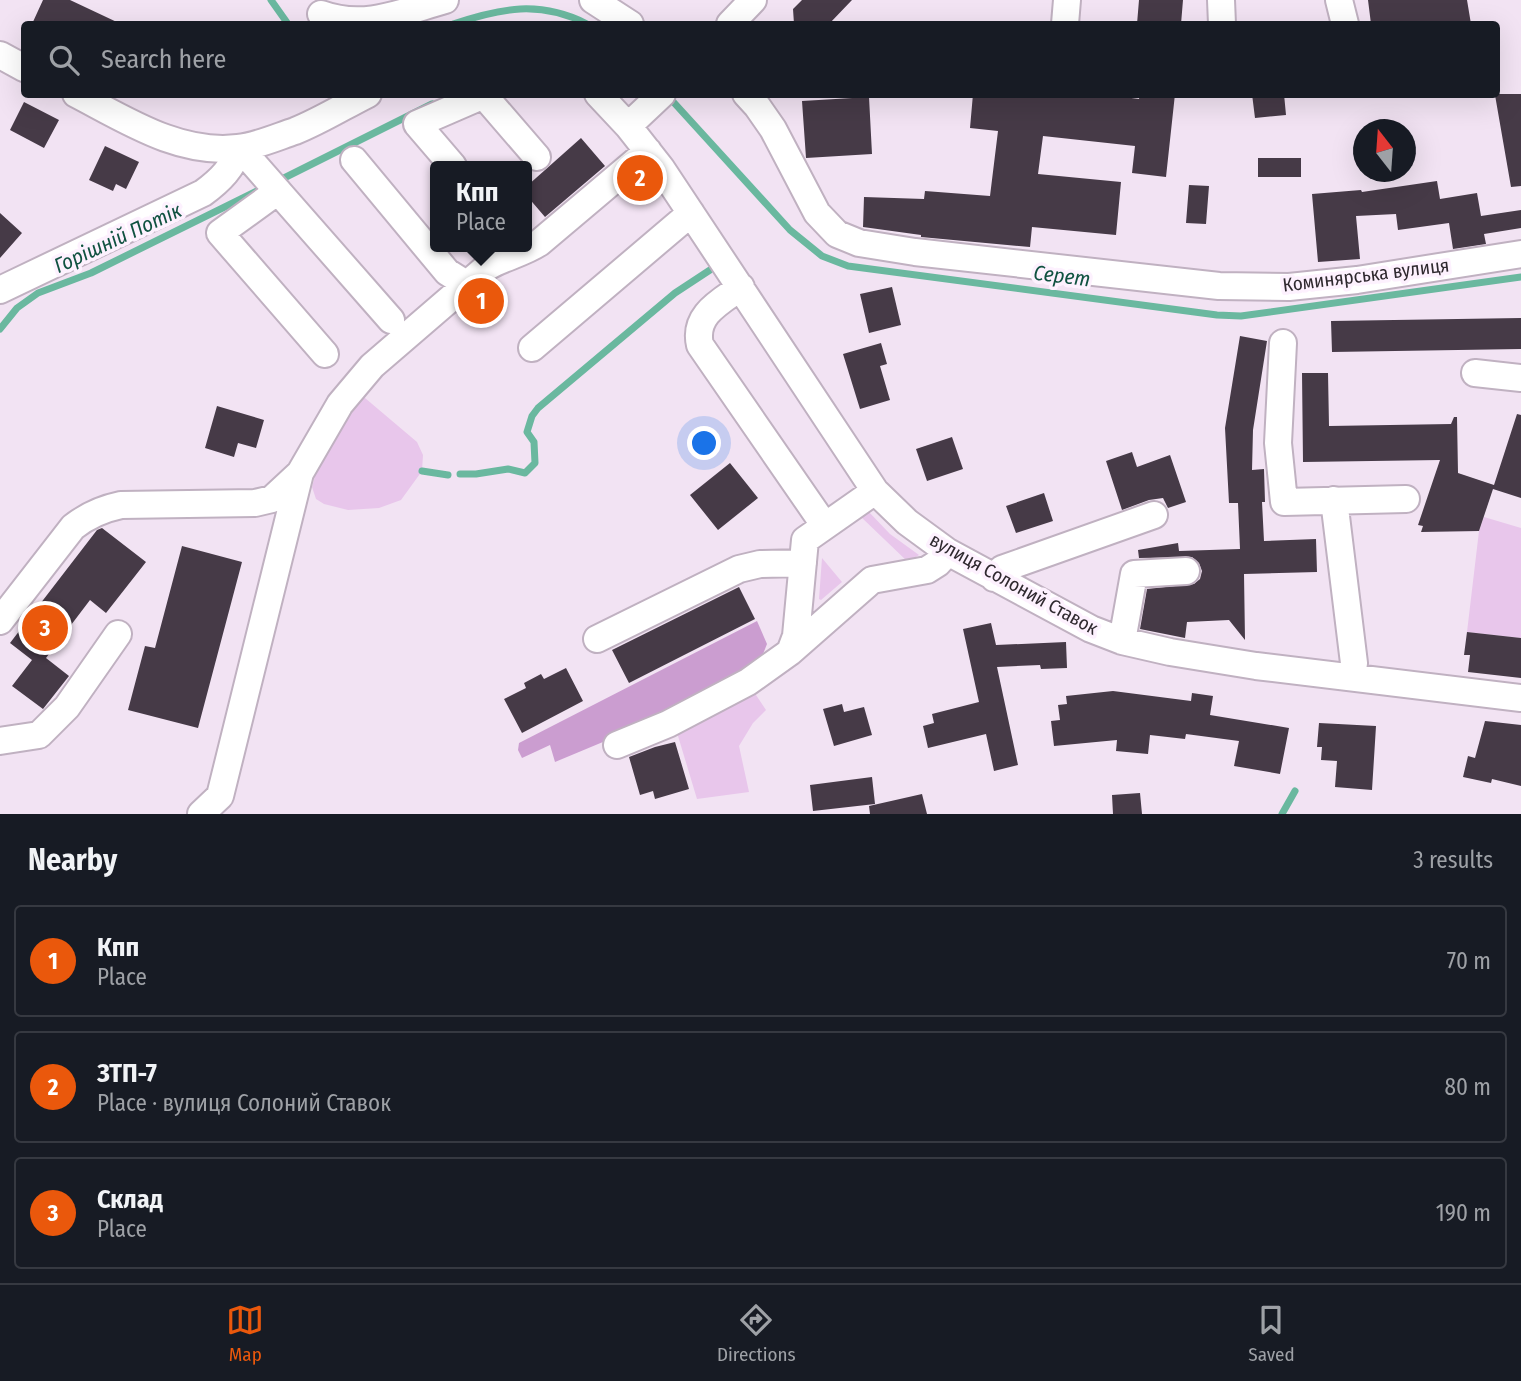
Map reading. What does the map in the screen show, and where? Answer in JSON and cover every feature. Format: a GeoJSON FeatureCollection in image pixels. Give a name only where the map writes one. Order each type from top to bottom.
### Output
{"type":"FeatureCollection","features":[{"type":"Feature","properties":{"kind":"street"},"geometry":{"type":"LineString","coordinates":[[364,21],[445,0]]}},
{"type":"Feature","properties":{"kind":"street"},"geometry":{"type":"LineString","coordinates":[[593,0],[625,21]]}},
{"type":"Feature","properties":{"kind":"street"},"geometry":{"type":"LineString","coordinates":[[733,21],[753,0]]}},
{"type":"Feature","properties":{"kind":"street"},"geometry":{"type":"LineString","coordinates":[[1065,21],[1067,0]]}},
{"type":"Feature","properties":{"kind":"street"},"geometry":{"type":"LineString","coordinates":[[1221,0],[1222,21]]}},
{"type":"Feature","properties":{"kind":"street"},"geometry":{"type":"LineString","coordinates":[[1339,0],[1344,21]]}},
{"type":"Feature","properties":{"kind":"street"},"geometry":{"type":"LineString","coordinates":[[321,14],[339,21]]}},
{"type":"Feature","properties":{"kind":"street"},"geometry":{"type":"LineString","coordinates":[[0,55],[21,66]]}},
{"type":"Feature","properties":{"kind":"street"},"geometry":{"type":"LineString","coordinates":[[84,98],[140,128],[168,139],[194,146],[222,149],[240,148],[298,130],[360,98]]}},
{"type":"Feature","properties":{"kind":"street"},"geometry":{"type":"LineString","coordinates":[[449,161],[417,124],[477,98]]}},
{"type":"Feature","properties":{"kind":"street"},"geometry":{"type":"LineString","coordinates":[[486,98],[537,157]]}},
{"type":"Feature","properties":{"kind":"street","name":"вулиця Солоний Ставок"},"geometry":{"type":"LineString","coordinates":[[602,98],[648,151],[875,491],[907,522],[948,552],[1091,629],[1122,640],[1220,660],[1521,698]]}},
{"type":"Feature","properties":{"kind":"street","name":"Коминярська вулиця"},"geometry":{"type":"LineString","coordinates":[[750,98],[773,129],[817,213],[837,234],[859,243],[915,252],[1219,286],[1289,287],[1357,280],[1521,254]]}},
{"type":"Feature","properties":{"kind":"street"},"geometry":{"type":"LineString","coordinates":[[628,126],[657,99]]}},
{"type":"Feature","properties":{"kind":"street"},"geometry":{"type":"LineString","coordinates":[[240,148],[391,320]]}},
{"type":"Feature","properties":{"kind":"street"},"geometry":{"type":"LineString","coordinates":[[0,290],[203,193],[233,166],[240,148]]}},
{"type":"Feature","properties":{"kind":"street"},"geometry":{"type":"LineString","coordinates":[[532,242],[648,151]]}},
{"type":"Feature","properties":{"kind":"street"},"geometry":{"type":"LineString","coordinates":[[354,160],[430,252]]}},
{"type":"Feature","properties":{"kind":"street"},"geometry":{"type":"LineString","coordinates":[[278,191],[220,233],[325,354]]}},
{"type":"Feature","properties":{"kind":"street"},"geometry":{"type":"LineString","coordinates":[[532,348],[691,213]]}},
{"type":"Feature","properties":{"kind":"street"},"geometry":{"type":"LineString","coordinates":[[430,252],[447,272],[466,284]]}},
{"type":"Feature","properties":{"kind":"street"},"geometry":{"type":"LineString","coordinates":[[201,814],[220,796],[300,474],[340,404],[372,366],[466,284],[499,260],[516,252]]}},
{"type":"Feature","properties":{"kind":"street"},"geometry":{"type":"LineString","coordinates":[[741,287],[712,308],[704,318],[699,327],[700,345],[825,526]]}},
{"type":"Feature","properties":{"kind":"street"},"geometry":{"type":"LineString","coordinates":[[1283,343],[1278,443],[1284,502],[1406,499]]}},
{"type":"Feature","properties":{"kind":"street"},"geometry":{"type":"LineString","coordinates":[[1475,373],[1521,378]]}},
{"type":"Feature","properties":{"kind":"street"},"geometry":{"type":"LineString","coordinates":[[0,621],[73,527],[85,517],[102,509],[121,505],[255,503],[272,499],[300,474]]}},
{"type":"Feature","properties":{"kind":"street"},"geometry":{"type":"LineString","coordinates":[[790,652],[796,636],[805,540],[875,491]]}},
{"type":"Feature","properties":{"kind":"street"},"geometry":{"type":"LineString","coordinates":[[1334,500],[1354,663],[1352,677]]}},
{"type":"Feature","properties":{"kind":"street"},"geometry":{"type":"LineString","coordinates":[[994,578],[1002,569],[1154,515]]}},
{"type":"Feature","properties":{"kind":"street"},"geometry":{"type":"LineString","coordinates":[[617,745],[668,724],[748,682],[790,652],[872,580],[927,570],[939,563],[948,552]]}},
{"type":"Feature","properties":{"kind":"street"},"geometry":{"type":"LineString","coordinates":[[597,639],[739,569],[760,564],[803,563]]}},
{"type":"Feature","properties":{"kind":"street"},"geometry":{"type":"LineString","coordinates":[[1122,640],[1134,573],[1186,571]]}},
{"type":"Feature","properties":{"kind":"street"},"geometry":{"type":"LineString","coordinates":[[799,607],[818,627]]}},
{"type":"Feature","properties":{"kind":"street"},"geometry":{"type":"LineString","coordinates":[[0,741],[40,735],[67,707],[118,634]]}},
{"type":"Feature","properties":{"kind":"shaded area"},"geometry":{"type":"Polygon","coordinates":[[[358,396],[365,398],[417,442],[423,455],[422,471],[401,500],[379,508],[348,510],[324,504],[316,499],[312,487],[319,461],[358,396]]]}},
{"type":"Feature","properties":{"kind":"shaded area"},"geometry":{"type":"Polygon","coordinates":[[[868,511],[890,534],[919,555],[908,562],[860,516],[868,511]]]}},
{"type":"Feature","properties":{"kind":"shaded area"},"geometry":{"type":"Polygon","coordinates":[[[1484,517],[1521,528],[1521,638],[1467,632],[1479,531],[1484,517]]]}},
{"type":"Feature","properties":{"kind":"shaded area"},"geometry":{"type":"Polygon","coordinates":[[[822,558],[842,582],[821,600],[819,599],[822,558]]]}},
{"type":"Feature","properties":{"kind":"shaded area"},"geometry":{"type":"Polygon","coordinates":[[[757,621],[767,644],[759,664],[670,714],[555,762],[550,745],[522,758],[518,750],[519,743],[757,621]]]}},
{"type":"Feature","properties":{"kind":"shaded area"},"geometry":{"type":"Polygon","coordinates":[[[750,686],[766,710],[753,723],[739,746],[749,792],[697,799],[675,726],[750,686]]]}},
{"type":"Feature","properties":{"kind":"building"},"geometry":{"type":"Polygon","coordinates":[[[43,0],[70,0],[115,21],[33,21],[43,0]]]}},
{"type":"Feature","properties":{"kind":"building"},"geometry":{"type":"Polygon","coordinates":[[[802,0],[852,0],[832,21],[794,21],[793,9],[802,0]]]}},
{"type":"Feature","properties":{"kind":"building"},"geometry":{"type":"Polygon","coordinates":[[[1139,0],[1183,0],[1181,21],[1137,21],[1139,0]]]}},
{"type":"Feature","properties":{"kind":"building"},"geometry":{"type":"Polygon","coordinates":[[[1368,0],[1467,0],[1470,21],[1371,21],[1368,0]]]}},
{"type":"Feature","properties":{"kind":"building"},"geometry":{"type":"Polygon","coordinates":[[[1500,94],[1521,94],[1521,186],[1511,187],[1496,98],[1500,98],[1500,94]]]}},
{"type":"Feature","properties":{"kind":"building"},"geometry":{"type":"Polygon","coordinates":[[[869,98],[872,154],[806,158],[802,101],[869,98]]]}},
{"type":"Feature","properties":{"kind":"building"},"geometry":{"type":"Polygon","coordinates":[[[973,98],[1175,98],[1166,177],[1132,173],[1135,146],[1043,136],[1038,174],[1121,182],[1116,235],[1032,227],[1030,247],[921,237],[863,227],[864,197],[924,199],[925,191],[990,196],[998,131],[970,128],[973,98]]]}},
{"type":"Feature","properties":{"kind":"building"},"geometry":{"type":"Polygon","coordinates":[[[1252,98],[1284,98],[1286,115],[1255,118],[1252,98]]]}},
{"type":"Feature","properties":{"kind":"building"},"geometry":{"type":"Polygon","coordinates":[[[24,102],[59,120],[44,148],[10,130],[24,102]]]}},
{"type":"Feature","properties":{"kind":"building"},"geometry":{"type":"Polygon","coordinates":[[[581,138],[605,166],[545,217],[532,202],[532,182],[581,138]]]}},
{"type":"Feature","properties":{"kind":"building"},"geometry":{"type":"Polygon","coordinates":[[[105,146],[139,162],[126,189],[116,184],[113,191],[89,180],[105,146]]]}},
{"type":"Feature","properties":{"kind":"building"},"geometry":{"type":"Polygon","coordinates":[[[1258,158],[1301,158],[1301,177],[1258,177],[1258,158]]]}},
{"type":"Feature","properties":{"kind":"building"},"geometry":{"type":"Polygon","coordinates":[[[1437,181],[1440,199],[1477,193],[1481,216],[1521,210],[1521,228],[1484,234],[1486,244],[1453,249],[1449,223],[1398,230],[1396,214],[1356,216],[1360,259],[1318,262],[1312,194],[1362,192],[1437,181]]]}},
{"type":"Feature","properties":{"kind":"building"},"geometry":{"type":"Polygon","coordinates":[[[1189,185],[1209,186],[1206,224],[1186,223],[1189,185]]]}},
{"type":"Feature","properties":{"kind":"building"},"geometry":{"type":"Polygon","coordinates":[[[0,213],[22,233],[0,258],[0,213]]]}},
{"type":"Feature","properties":{"kind":"building"},"geometry":{"type":"Polygon","coordinates":[[[892,287],[901,325],[869,333],[860,294],[892,287]]]}},
{"type":"Feature","properties":{"kind":"building"},"geometry":{"type":"Polygon","coordinates":[[[1521,318],[1521,349],[1332,352],[1331,321],[1521,318]]]}},
{"type":"Feature","properties":{"kind":"building"},"geometry":{"type":"Polygon","coordinates":[[[1240,336],[1267,341],[1253,430],[1252,470],[1264,469],[1264,541],[1316,539],[1317,572],[1244,574],[1245,640],[1229,620],[1187,622],[1185,638],[1140,629],[1147,589],[1194,584],[1200,579],[1202,571],[1199,563],[1192,557],[1139,558],[1138,550],[1178,543],[1179,551],[1240,549],[1238,503],[1229,503],[1225,428],[1240,336]]]}},
{"type":"Feature","properties":{"kind":"building"},"geometry":{"type":"Polygon","coordinates":[[[881,343],[887,364],[880,366],[890,400],[860,409],[843,354],[881,343]]]}},
{"type":"Feature","properties":{"kind":"building"},"geometry":{"type":"Polygon","coordinates":[[[1302,373],[1328,373],[1329,426],[1451,424],[1454,417],[1457,417],[1458,473],[1494,485],[1517,414],[1521,415],[1521,498],[1493,489],[1479,531],[1421,532],[1423,526],[1418,525],[1440,460],[1303,462],[1302,373]]]}},
{"type":"Feature","properties":{"kind":"building"},"geometry":{"type":"Polygon","coordinates":[[[217,406],[264,420],[256,448],[238,443],[234,457],[205,448],[217,406]]]}},
{"type":"Feature","properties":{"kind":"building"},"geometry":{"type":"Polygon","coordinates":[[[952,437],[963,469],[927,481],[916,449],[952,437]]]}},
{"type":"Feature","properties":{"kind":"building"},"geometry":{"type":"Polygon","coordinates":[[[1132,452],[1137,467],[1170,455],[1186,502],[1168,508],[1163,498],[1122,510],[1106,461],[1132,452]]]}},
{"type":"Feature","properties":{"kind":"building"},"geometry":{"type":"Polygon","coordinates":[[[730,463],[758,498],[718,530],[690,495],[730,463]]]}},
{"type":"Feature","properties":{"kind":"building"},"geometry":{"type":"Polygon","coordinates":[[[1044,493],[1053,521],[1016,533],[1006,506],[1044,493]]]}},
{"type":"Feature","properties":{"kind":"building"},"geometry":{"type":"Polygon","coordinates":[[[102,528],[146,562],[106,613],[90,600],[46,658],[69,676],[43,709],[12,686],[32,660],[10,643],[97,530],[102,528]]]}},
{"type":"Feature","properties":{"kind":"building"},"geometry":{"type":"Polygon","coordinates":[[[182,546],[242,562],[198,728],[128,710],[145,646],[155,648],[182,546]]]}},
{"type":"Feature","properties":{"kind":"building"},"geometry":{"type":"Polygon","coordinates":[[[739,587],[755,619],[629,683],[612,650],[739,587]]]}},
{"type":"Feature","properties":{"kind":"building"},"geometry":{"type":"Polygon","coordinates":[[[991,623],[996,645],[1066,642],[1067,668],[1041,669],[1040,665],[997,667],[1018,765],[994,771],[986,734],[928,748],[923,726],[934,723],[932,714],[979,702],[963,629],[991,623]]]}},
{"type":"Feature","properties":{"kind":"building"},"geometry":{"type":"Polygon","coordinates":[[[1467,632],[1521,638],[1521,678],[1468,672],[1470,655],[1464,655],[1467,632]]]}},
{"type":"Feature","properties":{"kind":"building"},"geometry":{"type":"Polygon","coordinates":[[[566,668],[583,701],[522,733],[504,699],[526,688],[524,683],[541,674],[544,679],[566,668]]]}},
{"type":"Feature","properties":{"kind":"building"},"geometry":{"type":"Polygon","coordinates":[[[1113,691],[1191,701],[1192,693],[1213,696],[1210,715],[1289,728],[1280,774],[1234,766],[1239,741],[1186,734],[1185,739],[1150,735],[1148,754],[1116,751],[1117,740],[1054,746],[1051,721],[1060,720],[1058,705],[1067,704],[1066,696],[1113,691]]]}},
{"type":"Feature","properties":{"kind":"building"},"geometry":{"type":"Polygon","coordinates":[[[842,704],[844,712],[864,707],[872,735],[834,746],[823,709],[842,704]]]}},
{"type":"Feature","properties":{"kind":"building"},"geometry":{"type":"Polygon","coordinates":[[[1485,721],[1521,725],[1521,786],[1492,779],[1491,783],[1463,777],[1468,756],[1475,758],[1485,721]]]}},
{"type":"Feature","properties":{"kind":"building"},"geometry":{"type":"Polygon","coordinates":[[[1319,723],[1376,726],[1372,790],[1335,787],[1337,761],[1321,760],[1322,747],[1317,747],[1319,723]]]}},
{"type":"Feature","properties":{"kind":"building"},"geometry":{"type":"Polygon","coordinates":[[[675,742],[689,789],[655,799],[653,791],[640,795],[629,757],[675,742]]]}},
{"type":"Feature","properties":{"kind":"building"},"geometry":{"type":"Polygon","coordinates":[[[872,777],[875,804],[813,811],[810,785],[872,777]]]}},
{"type":"Feature","properties":{"kind":"building"},"geometry":{"type":"Polygon","coordinates":[[[1140,793],[1142,814],[1113,814],[1112,795],[1140,793]]]}},
{"type":"Feature","properties":{"kind":"building"},"geometry":{"type":"Polygon","coordinates":[[[922,794],[927,814],[870,814],[869,806],[922,794]]]}},
{"type":"Feature","properties":{"kind":"waterway","name":"Серет"},"geometry":{"type":"LineString","coordinates":[[271,0],[286,21]]}},
{"type":"Feature","properties":{"kind":"waterway","name":"Серет"},"geometry":{"type":"LineString","coordinates":[[464,21],[520,9],[553,12],[581,21]]}},
{"type":"Feature","properties":{"kind":"waterway","name":"Серет"},"geometry":{"type":"LineString","coordinates":[[670,98],[790,230],[822,256],[848,266],[1241,316],[1521,277]]}},
{"type":"Feature","properties":{"kind":"waterway","name":"Горішній Потік"},"geometry":{"type":"LineString","coordinates":[[282,179],[432,104]]}},
{"type":"Feature","properties":{"kind":"waterway","name":"Горішній Потік"},"geometry":{"type":"LineString","coordinates":[[0,329],[17,308],[38,293],[91,273],[259,190]]}},
{"type":"Feature","properties":{"kind":"waterway"},"geometry":{"type":"LineString","coordinates":[[460,474],[508,469],[525,473],[535,463],[534,442],[527,432],[532,416],[538,408],[675,293],[710,270]]}},
{"type":"Feature","properties":{"kind":"waterway"},"geometry":{"type":"LineString","coordinates":[[422,471],[448,475]]}},
{"type":"Feature","properties":{"kind":"waterway"},"geometry":{"type":"LineString","coordinates":[[1282,814],[1295,791]]}},
{"type":"Feature","properties":{"kind":"place","name":"ЗТП-7"},"geometry":{"type":"Point","coordinates":[640,178]}},
{"type":"Feature","properties":{"kind":"place","name":"Кпп"},"geometry":{"type":"Point","coordinates":[481,301]}},
{"type":"Feature","properties":{"kind":"place","name":"Склад"},"geometry":{"type":"Point","coordinates":[45,628]}}]}
